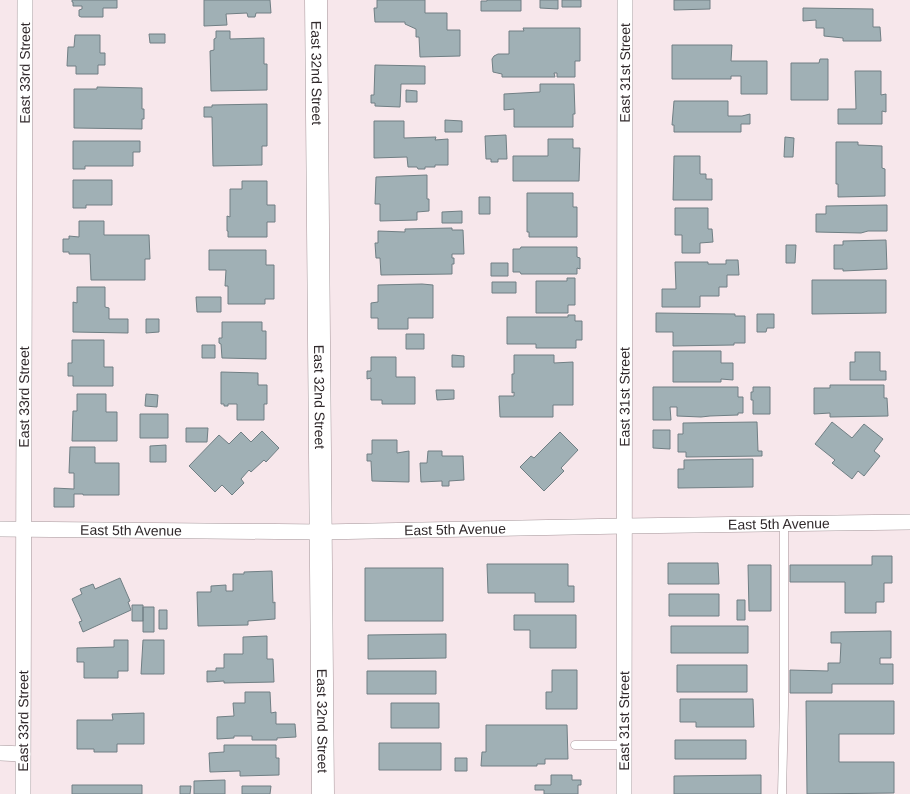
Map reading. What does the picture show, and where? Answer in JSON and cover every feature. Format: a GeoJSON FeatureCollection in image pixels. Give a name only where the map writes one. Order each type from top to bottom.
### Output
{"type":"FeatureCollection","features":[{"type":"Feature","properties":{"kind":"street","name":"East 33rd Street"},"geometry":{"type":"LineString","coordinates":[[22,794],[25,0]]}},
{"type":"Feature","properties":{"kind":"street","name":"East 32nd Street"},"geometry":{"type":"LineString","coordinates":[[316,0],[324,794]]}},
{"type":"Feature","properties":{"kind":"street","name":"East 31st Street"},"geometry":{"type":"LineString","coordinates":[[624,794],[625,0]]}},
{"type":"Feature","properties":{"kind":"street","name":"East 5th Avenue"},"geometry":{"type":"LineString","coordinates":[[0,529],[322,532],[910,522]]}},
{"type":"Feature","properties":{"kind":"street"},"geometry":{"type":"LineString","coordinates":[[0,753],[22,754]]}},
{"type":"Feature","properties":{"kind":"lane"},"geometry":{"type":"LineString","coordinates":[[782,794],[784,706],[784,524]]}},
{"type":"Feature","properties":{"kind":"lane"},"geometry":{"type":"LineString","coordinates":[[575,745],[624,744]]}},
{"type":"Feature","properties":{"kind":"building"},"geometry":{"type":"Polygon","coordinates":[[[72,0],[117,0],[117,8],[103,8],[103,17],[81,17],[79,16],[79,10],[82,9],[82,6],[73,6],[72,0]]]}},
{"type":"Feature","properties":{"kind":"building"},"geometry":{"type":"Polygon","coordinates":[[[204,0],[270,0],[271,13],[256,13],[255,17],[248,17],[247,13],[226,14],[227,25],[204,26],[204,0]]]}},
{"type":"Feature","properties":{"kind":"building"},"geometry":{"type":"Polygon","coordinates":[[[377,0],[425,0],[425,13],[447,13],[447,30],[460,30],[460,56],[420,57],[419,37],[416,37],[416,29],[405,24],[405,22],[375,22],[374,8],[377,8],[377,0]]]}},
{"type":"Feature","properties":{"kind":"building"},"geometry":{"type":"Polygon","coordinates":[[[521,0],[521,11],[481,11],[481,1],[521,0]]]}},
{"type":"Feature","properties":{"kind":"building"},"geometry":{"type":"Polygon","coordinates":[[[540,0],[558,0],[558,9],[540,8],[540,0]]]}},
{"type":"Feature","properties":{"kind":"building"},"geometry":{"type":"Polygon","coordinates":[[[562,0],[581,0],[581,7],[562,7],[562,0]]]}},
{"type":"Feature","properties":{"kind":"building"},"geometry":{"type":"Polygon","coordinates":[[[674,0],[710,0],[710,9],[674,10],[674,0]]]}},
{"type":"Feature","properties":{"kind":"building"},"geometry":{"type":"Polygon","coordinates":[[[803,8],[873,9],[873,27],[880,27],[881,41],[843,41],[843,38],[824,36],[824,28],[816,28],[816,20],[803,21],[803,8]]]}},
{"type":"Feature","properties":{"kind":"building"},"geometry":{"type":"Polygon","coordinates":[[[523,28],[580,28],[580,61],[575,61],[575,77],[557,77],[557,73],[554,73],[555,77],[502,77],[502,74],[493,72],[492,59],[494,56],[498,54],[509,54],[509,31],[524,31],[523,28]]]}},
{"type":"Feature","properties":{"kind":"building"},"geometry":{"type":"Polygon","coordinates":[[[216,31],[230,31],[230,39],[264,38],[264,64],[267,64],[267,90],[211,91],[210,51],[214,50],[216,31]]]}},
{"type":"Feature","properties":{"kind":"building"},"geometry":{"type":"Polygon","coordinates":[[[149,34],[165,34],[165,43],[150,43],[149,34]]]}},
{"type":"Feature","properties":{"kind":"building"},"geometry":{"type":"Polygon","coordinates":[[[75,35],[100,35],[100,53],[105,53],[105,65],[98,65],[98,74],[76,74],[76,66],[67,66],[68,47],[74,47],[75,35]]]}},
{"type":"Feature","properties":{"kind":"building"},"geometry":{"type":"Polygon","coordinates":[[[672,45],[732,45],[731,61],[767,61],[767,94],[741,94],[741,76],[731,76],[731,79],[672,79],[672,45]]]}},
{"type":"Feature","properties":{"kind":"building"},"geometry":{"type":"Polygon","coordinates":[[[820,59],[828,59],[828,100],[791,100],[791,63],[819,63],[820,59]]]}},
{"type":"Feature","properties":{"kind":"building"},"geometry":{"type":"Polygon","coordinates":[[[375,65],[425,66],[425,84],[401,84],[400,107],[375,106],[375,103],[371,103],[371,95],[374,95],[375,65]]]}},
{"type":"Feature","properties":{"kind":"building"},"geometry":{"type":"Polygon","coordinates":[[[855,71],[881,71],[881,95],[886,94],[886,112],[882,111],[882,124],[838,124],[838,109],[856,109],[855,71]]]}},
{"type":"Feature","properties":{"kind":"building"},"geometry":{"type":"Polygon","coordinates":[[[540,84],[574,84],[575,114],[573,114],[573,127],[514,127],[514,109],[504,110],[504,94],[540,92],[540,84]]]}},
{"type":"Feature","properties":{"kind":"building"},"geometry":{"type":"Polygon","coordinates":[[[97,87],[142,88],[142,109],[144,109],[144,119],[142,119],[142,129],[74,128],[74,89],[97,89],[97,87]]]}},
{"type":"Feature","properties":{"kind":"building"},"geometry":{"type":"Polygon","coordinates":[[[406,90],[417,91],[417,102],[406,102],[406,90]]]}},
{"type":"Feature","properties":{"kind":"building"},"geometry":{"type":"Polygon","coordinates":[[[674,101],[728,101],[728,116],[742,116],[750,114],[750,124],[741,124],[741,132],[674,132],[674,125],[672,125],[674,101]]]}},
{"type":"Feature","properties":{"kind":"building"},"geometry":{"type":"Polygon","coordinates":[[[267,104],[267,146],[262,146],[262,165],[213,166],[212,117],[204,117],[204,107],[212,107],[212,105],[267,104]]]}},
{"type":"Feature","properties":{"kind":"building"},"geometry":{"type":"Polygon","coordinates":[[[445,120],[462,121],[462,132],[445,132],[445,120]]]}},
{"type":"Feature","properties":{"kind":"building"},"geometry":{"type":"Polygon","coordinates":[[[374,121],[404,121],[404,138],[436,137],[435,140],[448,139],[448,165],[435,165],[435,167],[418,169],[417,167],[408,167],[407,157],[374,158],[374,121]]]}},
{"type":"Feature","properties":{"kind":"building"},"geometry":{"type":"Polygon","coordinates":[[[506,135],[507,159],[498,159],[498,162],[491,162],[491,159],[486,159],[485,136],[506,135]]]}},
{"type":"Feature","properties":{"kind":"building"},"geometry":{"type":"Polygon","coordinates":[[[785,137],[794,138],[793,157],[784,157],[785,137]]]}},
{"type":"Feature","properties":{"kind":"building"},"geometry":{"type":"Polygon","coordinates":[[[548,139],[573,139],[573,148],[580,148],[579,181],[513,181],[513,156],[548,156],[548,139]]]}},
{"type":"Feature","properties":{"kind":"building"},"geometry":{"type":"Polygon","coordinates":[[[73,141],[140,141],[140,152],[133,152],[133,166],[85,166],[85,169],[73,169],[73,141]]]}},
{"type":"Feature","properties":{"kind":"building"},"geometry":{"type":"Polygon","coordinates":[[[836,142],[858,142],[858,145],[882,146],[882,168],[885,169],[885,196],[838,197],[838,184],[836,184],[836,142]]]}},
{"type":"Feature","properties":{"kind":"building"},"geometry":{"type":"Polygon","coordinates":[[[674,156],[700,156],[700,174],[706,174],[706,179],[712,179],[712,200],[673,200],[674,156]]]}},
{"type":"Feature","properties":{"kind":"building"},"geometry":{"type":"Polygon","coordinates":[[[427,175],[427,199],[429,199],[429,211],[417,212],[417,220],[380,221],[380,204],[375,204],[376,177],[427,175]]]}},
{"type":"Feature","properties":{"kind":"building"},"geometry":{"type":"Polygon","coordinates":[[[73,180],[112,180],[112,205],[86,205],[86,208],[73,208],[73,180]]]}},
{"type":"Feature","properties":{"kind":"building"},"geometry":{"type":"Polygon","coordinates":[[[242,181],[267,181],[267,205],[275,205],[275,222],[267,222],[267,237],[228,237],[227,216],[230,217],[230,189],[242,189],[242,181]]]}},
{"type":"Feature","properties":{"kind":"building"},"geometry":{"type":"Polygon","coordinates":[[[527,193],[573,193],[573,207],[577,207],[577,237],[529,237],[529,232],[527,232],[527,193]]]}},
{"type":"Feature","properties":{"kind":"building"},"geometry":{"type":"Polygon","coordinates":[[[479,197],[490,197],[490,214],[479,214],[479,197]]]}},
{"type":"Feature","properties":{"kind":"building"},"geometry":{"type":"Polygon","coordinates":[[[887,205],[887,231],[868,231],[861,233],[816,232],[816,214],[826,214],[826,206],[887,205]]]}},
{"type":"Feature","properties":{"kind":"building"},"geometry":{"type":"Polygon","coordinates":[[[675,208],[708,208],[708,229],[712,229],[713,242],[700,243],[700,253],[682,253],[682,235],[675,235],[675,208]]]}},
{"type":"Feature","properties":{"kind":"building"},"geometry":{"type":"Polygon","coordinates":[[[462,211],[462,223],[442,223],[442,212],[462,211]]]}},
{"type":"Feature","properties":{"kind":"building"},"geometry":{"type":"Polygon","coordinates":[[[79,221],[104,221],[104,235],[149,235],[150,259],[145,259],[145,280],[91,280],[90,254],[69,254],[69,252],[63,252],[63,239],[69,239],[69,236],[79,237],[79,221]]]}},
{"type":"Feature","properties":{"kind":"building"},"geometry":{"type":"Polygon","coordinates":[[[452,228],[452,230],[463,230],[464,254],[452,254],[454,264],[452,264],[452,274],[381,275],[380,258],[376,258],[375,243],[378,243],[378,231],[405,232],[405,229],[452,228]]]}},
{"type":"Feature","properties":{"kind":"building"},"geometry":{"type":"Polygon","coordinates":[[[886,240],[887,269],[843,271],[843,269],[834,269],[834,245],[843,245],[843,241],[886,240]]]}},
{"type":"Feature","properties":{"kind":"building"},"geometry":{"type":"Polygon","coordinates":[[[786,245],[796,245],[795,263],[786,263],[786,245]]]}},
{"type":"Feature","properties":{"kind":"building"},"geometry":{"type":"Polygon","coordinates":[[[521,247],[577,247],[577,257],[580,258],[580,269],[577,268],[577,274],[521,274],[520,272],[513,272],[513,249],[520,249],[521,247]]]}},
{"type":"Feature","properties":{"kind":"building"},"geometry":{"type":"Polygon","coordinates":[[[209,250],[266,250],[266,265],[274,265],[274,299],[265,299],[265,304],[228,304],[228,286],[225,286],[226,270],[209,270],[209,250]]]}},
{"type":"Feature","properties":{"kind":"building"},"geometry":{"type":"Polygon","coordinates":[[[726,260],[738,260],[739,275],[727,275],[727,287],[719,287],[719,296],[700,296],[700,307],[662,307],[662,289],[676,289],[675,262],[708,262],[708,264],[726,264],[726,260]]]}},
{"type":"Feature","properties":{"kind":"building"},"geometry":{"type":"Polygon","coordinates":[[[491,263],[508,263],[508,276],[491,276],[491,263]]]}},
{"type":"Feature","properties":{"kind":"building"},"geometry":{"type":"Polygon","coordinates":[[[567,278],[575,278],[575,305],[568,305],[568,313],[536,313],[536,281],[567,281],[567,278]]]}},
{"type":"Feature","properties":{"kind":"building"},"geometry":{"type":"Polygon","coordinates":[[[812,280],[886,280],[886,313],[812,314],[812,280]]]}},
{"type":"Feature","properties":{"kind":"building"},"geometry":{"type":"Polygon","coordinates":[[[492,282],[516,282],[516,293],[492,293],[492,282]]]}},
{"type":"Feature","properties":{"kind":"building"},"geometry":{"type":"Polygon","coordinates":[[[378,285],[433,285],[433,318],[408,318],[408,329],[378,329],[378,318],[371,318],[371,303],[378,302],[378,285]]]}},
{"type":"Feature","properties":{"kind":"building"},"geometry":{"type":"Polygon","coordinates":[[[77,287],[105,287],[105,307],[109,308],[109,319],[128,319],[128,333],[73,332],[73,302],[77,303],[77,287]]]}},
{"type":"Feature","properties":{"kind":"building"},"geometry":{"type":"Polygon","coordinates":[[[196,297],[221,297],[221,312],[197,312],[196,297]]]}},
{"type":"Feature","properties":{"kind":"building"},"geometry":{"type":"Polygon","coordinates":[[[656,313],[735,314],[735,316],[745,316],[745,343],[734,343],[734,345],[673,346],[673,332],[656,332],[656,313]]]}},
{"type":"Feature","properties":{"kind":"building"},"geometry":{"type":"Polygon","coordinates":[[[757,314],[774,314],[774,328],[767,328],[766,332],[757,332],[757,314]]]}},
{"type":"Feature","properties":{"kind":"building"},"geometry":{"type":"Polygon","coordinates":[[[568,315],[575,315],[575,321],[582,321],[582,340],[576,340],[576,348],[536,348],[536,344],[507,344],[507,317],[568,317],[568,315]]]}},
{"type":"Feature","properties":{"kind":"building"},"geometry":{"type":"Polygon","coordinates":[[[146,319],[159,319],[159,332],[146,333],[146,319]]]}},
{"type":"Feature","properties":{"kind":"building"},"geometry":{"type":"Polygon","coordinates":[[[222,322],[262,322],[262,331],[266,331],[266,359],[222,358],[219,338],[222,338],[222,322]]]}},
{"type":"Feature","properties":{"kind":"building"},"geometry":{"type":"Polygon","coordinates":[[[406,334],[424,334],[424,349],[406,349],[406,334]]]}},
{"type":"Feature","properties":{"kind":"building"},"geometry":{"type":"Polygon","coordinates":[[[72,340],[104,340],[104,367],[113,367],[113,386],[73,386],[73,376],[68,376],[68,363],[72,363],[72,340]]]}},
{"type":"Feature","properties":{"kind":"building"},"geometry":{"type":"Polygon","coordinates":[[[202,345],[215,345],[215,358],[202,358],[202,345]]]}},
{"type":"Feature","properties":{"kind":"building"},"geometry":{"type":"Polygon","coordinates":[[[673,351],[721,351],[721,363],[733,363],[733,380],[721,379],[721,382],[673,382],[673,351]]]}},
{"type":"Feature","properties":{"kind":"building"},"geometry":{"type":"Polygon","coordinates":[[[855,352],[880,352],[880,371],[886,371],[886,380],[850,380],[850,362],[855,362],[855,352]]]}},
{"type":"Feature","properties":{"kind":"building"},"geometry":{"type":"Polygon","coordinates":[[[452,355],[464,356],[464,367],[452,367],[452,355]]]}},
{"type":"Feature","properties":{"kind":"building"},"geometry":{"type":"Polygon","coordinates":[[[514,355],[554,355],[554,363],[573,362],[573,405],[553,405],[553,417],[500,417],[499,396],[514,396],[514,392],[512,393],[512,374],[514,374],[514,355]]]}},
{"type":"Feature","properties":{"kind":"building"},"geometry":{"type":"Polygon","coordinates":[[[371,357],[396,357],[396,377],[415,377],[415,404],[382,404],[382,400],[371,400],[371,378],[367,379],[367,371],[371,371],[371,357]]]}},
{"type":"Feature","properties":{"kind":"building"},"geometry":{"type":"Polygon","coordinates":[[[221,372],[258,373],[258,385],[267,385],[267,404],[264,404],[264,420],[237,420],[237,404],[228,404],[228,406],[224,406],[224,404],[221,404],[221,372]]]}},
{"type":"Feature","properties":{"kind":"building"},"geometry":{"type":"Polygon","coordinates":[[[830,385],[884,385],[884,398],[887,398],[888,416],[830,417],[830,413],[814,414],[814,388],[830,388],[830,385]]]}},
{"type":"Feature","properties":{"kind":"building"},"geometry":{"type":"Polygon","coordinates":[[[653,387],[738,387],[738,397],[743,397],[743,413],[738,413],[738,415],[701,417],[677,416],[677,407],[670,407],[671,420],[653,420],[653,387]]]}},
{"type":"Feature","properties":{"kind":"building"},"geometry":{"type":"Polygon","coordinates":[[[753,387],[770,387],[770,414],[753,414],[753,400],[751,400],[751,392],[753,392],[753,387]]]}},
{"type":"Feature","properties":{"kind":"building"},"geometry":{"type":"Polygon","coordinates":[[[436,390],[454,390],[454,399],[437,400],[436,390]]]}},
{"type":"Feature","properties":{"kind":"building"},"geometry":{"type":"Polygon","coordinates":[[[77,394],[106,394],[106,412],[117,412],[117,441],[72,441],[73,411],[77,411],[77,394]]]}},
{"type":"Feature","properties":{"kind":"building"},"geometry":{"type":"Polygon","coordinates":[[[146,394],[158,395],[157,407],[145,406],[146,394]]]}},
{"type":"Feature","properties":{"kind":"building"},"geometry":{"type":"Polygon","coordinates":[[[140,414],[168,414],[168,438],[140,438],[140,414]]]}},
{"type":"Feature","properties":{"kind":"building"},"geometry":{"type":"Polygon","coordinates":[[[757,422],[758,451],[762,451],[762,456],[686,457],[686,452],[678,452],[678,434],[683,434],[683,423],[757,422]]]}},
{"type":"Feature","properties":{"kind":"building"},"geometry":{"type":"Polygon","coordinates":[[[832,422],[852,438],[864,424],[883,439],[874,451],[880,456],[864,476],[858,471],[852,479],[832,463],[835,460],[815,444],[832,422]]]}},
{"type":"Feature","properties":{"kind":"building"},"geometry":{"type":"Polygon","coordinates":[[[186,428],[208,428],[207,442],[186,442],[186,428]]]}},
{"type":"Feature","properties":{"kind":"building"},"geometry":{"type":"Polygon","coordinates":[[[653,430],[670,430],[670,449],[653,448],[653,430]]]}},
{"type":"Feature","properties":{"kind":"building"},"geometry":{"type":"Polygon","coordinates":[[[262,431],[279,448],[266,462],[264,460],[251,472],[249,470],[241,479],[244,483],[232,495],[222,485],[215,492],[189,466],[219,435],[229,444],[241,432],[251,442],[262,431]]]}},
{"type":"Feature","properties":{"kind":"building"},"geometry":{"type":"Polygon","coordinates":[[[560,432],[578,450],[561,468],[564,471],[544,491],[520,467],[531,456],[534,458],[560,432]]]}},
{"type":"Feature","properties":{"kind":"building"},"geometry":{"type":"Polygon","coordinates":[[[372,440],[397,440],[397,453],[409,451],[409,482],[372,481],[371,461],[367,461],[367,454],[372,454],[372,440]]]}},
{"type":"Feature","properties":{"kind":"building"},"geometry":{"type":"Polygon","coordinates":[[[166,445],[166,462],[150,462],[150,446],[166,445]]]}},
{"type":"Feature","properties":{"kind":"building"},"geometry":{"type":"Polygon","coordinates":[[[70,447],[95,447],[95,463],[119,463],[119,495],[74,494],[74,507],[54,507],[54,488],[74,489],[74,473],[69,473],[70,447]]]}},
{"type":"Feature","properties":{"kind":"building"},"geometry":{"type":"Polygon","coordinates":[[[428,451],[442,451],[442,456],[463,456],[464,480],[449,481],[449,486],[442,486],[442,481],[421,482],[420,463],[427,463],[428,451]]]}},
{"type":"Feature","properties":{"kind":"building"},"geometry":{"type":"Polygon","coordinates":[[[753,459],[753,487],[678,488],[678,469],[684,469],[684,460],[753,459]]]}},
{"type":"Feature","properties":{"kind":"building"},"geometry":{"type":"Polygon","coordinates":[[[872,556],[892,556],[892,583],[884,583],[884,602],[876,602],[876,613],[845,613],[845,582],[790,582],[790,565],[872,565],[872,556]]]}},
{"type":"Feature","properties":{"kind":"building"},"geometry":{"type":"Polygon","coordinates":[[[668,563],[718,563],[719,584],[668,584],[668,563]]]}},
{"type":"Feature","properties":{"kind":"building"},"geometry":{"type":"Polygon","coordinates":[[[487,564],[568,564],[568,586],[574,586],[574,602],[535,602],[535,593],[488,593],[487,564]]]}},
{"type":"Feature","properties":{"kind":"building"},"geometry":{"type":"Polygon","coordinates":[[[748,565],[771,565],[771,611],[749,611],[748,565]]]}},
{"type":"Feature","properties":{"kind":"building"},"geometry":{"type":"Polygon","coordinates":[[[365,568],[443,568],[443,621],[365,621],[365,568]]]}},
{"type":"Feature","properties":{"kind":"building"},"geometry":{"type":"Polygon","coordinates":[[[272,571],[275,619],[248,621],[248,625],[198,626],[197,592],[211,592],[211,586],[226,585],[226,591],[233,591],[233,574],[272,571]]]}},
{"type":"Feature","properties":{"kind":"building"},"geometry":{"type":"Polygon","coordinates":[[[120,578],[130,601],[128,602],[131,610],[83,632],[79,622],[82,621],[72,599],[82,594],[80,589],[93,584],[95,589],[120,578]]]}},
{"type":"Feature","properties":{"kind":"building"},"geometry":{"type":"Polygon","coordinates":[[[669,594],[719,594],[719,616],[669,616],[669,594]]]}},
{"type":"Feature","properties":{"kind":"building"},"geometry":{"type":"Polygon","coordinates":[[[737,600],[745,600],[745,620],[737,620],[737,600]]]}},
{"type":"Feature","properties":{"kind":"building"},"geometry":{"type":"Polygon","coordinates":[[[132,605],[143,605],[143,621],[132,621],[132,605]]]}},
{"type":"Feature","properties":{"kind":"building"},"geometry":{"type":"Polygon","coordinates":[[[143,607],[154,607],[154,632],[143,632],[143,607]]]}},
{"type":"Feature","properties":{"kind":"building"},"geometry":{"type":"Polygon","coordinates":[[[159,610],[167,610],[167,629],[159,629],[159,610]]]}},
{"type":"Feature","properties":{"kind":"building"},"geometry":{"type":"Polygon","coordinates":[[[514,615],[576,615],[576,648],[530,648],[530,630],[514,630],[514,615]]]}},
{"type":"Feature","properties":{"kind":"building"},"geometry":{"type":"Polygon","coordinates":[[[671,626],[748,626],[748,653],[671,653],[671,626]]]}},
{"type":"Feature","properties":{"kind":"building"},"geometry":{"type":"Polygon","coordinates":[[[891,631],[891,658],[880,658],[880,664],[893,664],[893,684],[832,684],[832,693],[790,693],[790,670],[828,671],[828,663],[840,663],[841,643],[831,643],[831,632],[891,631]]]}},
{"type":"Feature","properties":{"kind":"building"},"geometry":{"type":"Polygon","coordinates":[[[446,634],[446,658],[368,659],[368,635],[446,634]]]}},
{"type":"Feature","properties":{"kind":"building"},"geometry":{"type":"Polygon","coordinates":[[[267,636],[267,659],[273,659],[274,682],[207,682],[207,671],[216,671],[216,668],[224,668],[224,654],[243,654],[243,637],[267,636]]]}},
{"type":"Feature","properties":{"kind":"building"},"geometry":{"type":"Polygon","coordinates":[[[114,640],[128,640],[128,671],[118,671],[118,678],[84,678],[84,662],[77,662],[77,648],[114,647],[114,640]]]}},
{"type":"Feature","properties":{"kind":"building"},"geometry":{"type":"Polygon","coordinates":[[[143,640],[164,640],[164,674],[141,674],[143,640]]]}},
{"type":"Feature","properties":{"kind":"building"},"geometry":{"type":"Polygon","coordinates":[[[677,665],[747,665],[747,692],[677,692],[677,665]]]}},
{"type":"Feature","properties":{"kind":"building"},"geometry":{"type":"Polygon","coordinates":[[[552,670],[577,670],[577,709],[546,709],[546,692],[552,692],[552,670]]]}},
{"type":"Feature","properties":{"kind":"building"},"geometry":{"type":"Polygon","coordinates":[[[367,671],[436,671],[436,694],[367,694],[367,671]]]}},
{"type":"Feature","properties":{"kind":"building"},"geometry":{"type":"Polygon","coordinates":[[[245,692],[270,692],[271,713],[276,712],[276,724],[295,724],[296,737],[277,738],[277,740],[252,740],[252,736],[234,736],[234,738],[217,739],[217,717],[234,716],[233,703],[245,703],[245,692]]]}},
{"type":"Feature","properties":{"kind":"building"},"geometry":{"type":"Polygon","coordinates":[[[680,699],[753,699],[754,727],[696,727],[696,722],[680,722],[680,699]]]}},
{"type":"Feature","properties":{"kind":"building"},"geometry":{"type":"Polygon","coordinates":[[[806,701],[894,701],[894,734],[839,734],[839,762],[894,762],[894,793],[807,794],[806,701]]]}},
{"type":"Feature","properties":{"kind":"building"},"geometry":{"type":"Polygon","coordinates":[[[391,703],[439,703],[439,728],[391,728],[391,703]]]}},
{"type":"Feature","properties":{"kind":"building"},"geometry":{"type":"Polygon","coordinates":[[[144,713],[144,744],[117,744],[117,752],[94,752],[94,749],[77,749],[77,720],[113,720],[112,714],[144,713]]]}},
{"type":"Feature","properties":{"kind":"building"},"geometry":{"type":"Polygon","coordinates":[[[486,725],[567,725],[568,759],[545,759],[545,764],[537,764],[537,766],[481,766],[482,752],[486,752],[486,725]]]}},
{"type":"Feature","properties":{"kind":"building"},"geometry":{"type":"Polygon","coordinates":[[[675,740],[746,740],[746,759],[675,759],[675,740]]]}},
{"type":"Feature","properties":{"kind":"building"},"geometry":{"type":"Polygon","coordinates":[[[379,743],[441,743],[441,770],[379,770],[379,743]]]}},
{"type":"Feature","properties":{"kind":"building"},"geometry":{"type":"Polygon","coordinates":[[[224,745],[276,745],[276,758],[279,758],[279,775],[240,776],[240,771],[210,772],[209,753],[224,752],[224,745]]]}},
{"type":"Feature","properties":{"kind":"building"},"geometry":{"type":"Polygon","coordinates":[[[455,758],[467,758],[467,771],[455,771],[455,758]]]}},
{"type":"Feature","properties":{"kind":"building"},"geometry":{"type":"Polygon","coordinates":[[[551,775],[572,775],[572,780],[581,780],[581,785],[578,785],[578,794],[544,794],[544,790],[535,790],[535,785],[551,785],[551,775]]]}},
{"type":"Feature","properties":{"kind":"building"},"geometry":{"type":"Polygon","coordinates":[[[761,775],[761,794],[674,794],[674,776],[761,775]]]}},
{"type":"Feature","properties":{"kind":"building"},"geometry":{"type":"Polygon","coordinates":[[[225,780],[225,794],[194,794],[194,781],[225,780]]]}},
{"type":"Feature","properties":{"kind":"building"},"geometry":{"type":"Polygon","coordinates":[[[72,785],[142,785],[142,794],[72,794],[72,785]]]}},
{"type":"Feature","properties":{"kind":"building"},"geometry":{"type":"Polygon","coordinates":[[[180,786],[191,786],[190,794],[180,794],[180,786]]]}},
{"type":"Feature","properties":{"kind":"building"},"geometry":{"type":"Polygon","coordinates":[[[242,786],[271,786],[270,794],[242,794],[242,786]]]}}]}
